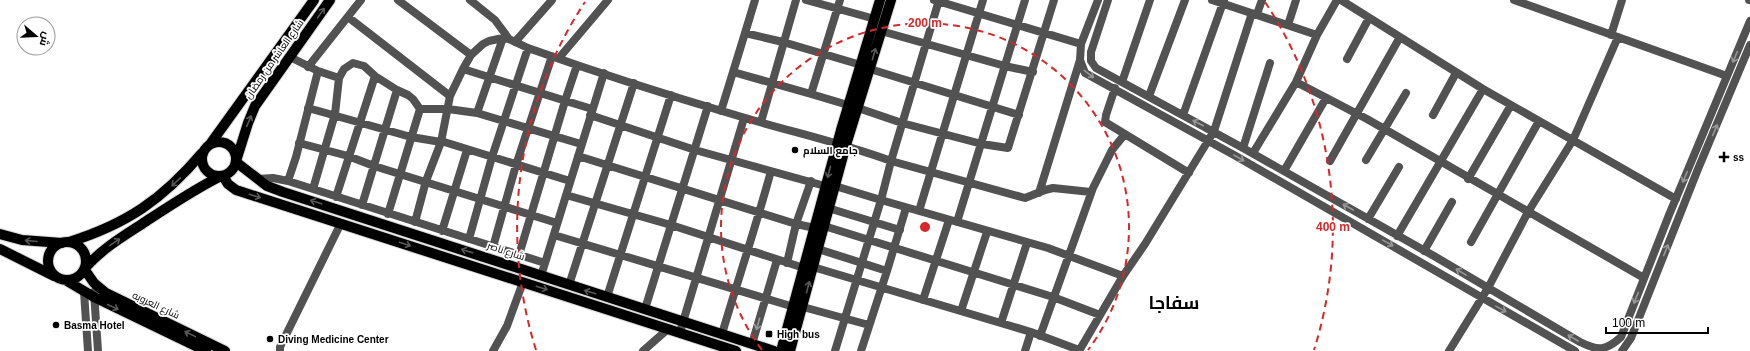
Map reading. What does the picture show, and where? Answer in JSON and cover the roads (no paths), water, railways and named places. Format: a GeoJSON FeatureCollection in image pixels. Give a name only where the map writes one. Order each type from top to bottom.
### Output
{"type":"FeatureCollection","features":[{"type":"Feature","properties":{"kind":"main road","name":"شارع العاشر من رمضان"},"geometry":{"type":"LineString","coordinates":[[211,143],[314,0]]}},
{"type":"Feature","properties":{"kind":"main road","name":"شارع العاشر من رمضان"},"geometry":{"type":"LineString","coordinates":[[236,160],[255,106],[330,0]]}},
{"type":"Feature","properties":{"kind":"main road"},"geometry":{"type":"LineString","coordinates":[[790,351],[798,307],[808,268],[830,186],[865,67],[880,0]]}},
{"type":"Feature","properties":{"kind":"main road"},"geometry":{"type":"LineString","coordinates":[[865,67],[881,31],[891,0]]}},
{"type":"Feature","properties":{"kind":"main road"},"geometry":{"type":"LineString","coordinates":[[0,249],[56,277],[67,281],[77,278],[111,245],[190,192],[229,173],[236,160],[234,149],[230,144],[224,141],[211,143],[161,195],[128,218],[89,236],[66,242],[52,249],[48,261],[51,272],[56,277]]}},
{"type":"Feature","properties":{"kind":"main road"},"geometry":{"type":"LineString","coordinates":[[202,153],[204,167],[208,172],[214,176],[222,176]]}},
{"type":"Feature","properties":{"kind":"main road","name":"شارع ناصر"},"geometry":{"type":"LineString","coordinates":[[236,160],[257,179],[267,186],[277,190],[774,351]]}},
{"type":"Feature","properties":{"kind":"main road"},"geometry":{"type":"LineString","coordinates":[[222,176],[228,184],[236,190],[614,310],[680,332],[717,348],[736,351],[740,340]]}},
{"type":"Feature","properties":{"kind":"main road"},"geometry":{"type":"LineString","coordinates":[[808,268],[818,249],[819,227],[828,208],[830,186]]}},
{"type":"Feature","properties":{"kind":"main road"},"geometry":{"type":"LineString","coordinates":[[341,199],[343,211]]}},
{"type":"Feature","properties":{"kind":"main road"},"geometry":{"type":"LineString","coordinates":[[380,235],[384,224]]}},
{"type":"Feature","properties":{"kind":"main road"},"geometry":{"type":"LineString","coordinates":[[0,234],[22,240],[66,242],[76,244],[85,254],[87,260],[85,269]]}},
{"type":"Feature","properties":{"kind":"main road","name":"شارع العروبه"},"geometry":{"type":"LineString","coordinates":[[85,269],[94,283],[106,293],[225,351]]}},
{"type":"Feature","properties":{"kind":"main road","name":"شارع العروبه"},"geometry":{"type":"LineString","coordinates":[[67,281],[94,298],[206,351]]}},
{"type":"Feature","properties":{"kind":"main road"},"geometry":{"type":"LineString","coordinates":[[614,310],[617,300]]}},
{"type":"Feature","properties":{"kind":"main road"},"geometry":{"type":"LineString","coordinates":[[781,351],[798,307]]}},
{"type":"Feature","properties":{"kind":"street"},"geometry":{"type":"LineString","coordinates":[[308,67],[361,0]]}},
{"type":"Feature","properties":{"kind":"street"},"geometry":{"type":"LineString","coordinates":[[398,0],[471,55]]}},
{"type":"Feature","properties":{"kind":"street"},"geometry":{"type":"LineString","coordinates":[[470,0],[495,20],[509,40]]}},
{"type":"Feature","properties":{"kind":"street"},"geometry":{"type":"LineString","coordinates":[[477,113],[488,77],[509,40],[551,0]]}},
{"type":"Feature","properties":{"kind":"street"},"geometry":{"type":"LineString","coordinates":[[494,247],[516,165],[528,128],[540,93],[556,57],[608,0]]}},
{"type":"Feature","properties":{"kind":"street"},"geometry":{"type":"LineString","coordinates":[[721,111],[755,0]]}},
{"type":"Feature","properties":{"kind":"street"},"geometry":{"type":"LineString","coordinates":[[761,122],[796,0]]}},
{"type":"Feature","properties":{"kind":"street"},"geometry":{"type":"LineString","coordinates":[[806,0],[875,19]]}},
{"type":"Feature","properties":{"kind":"street"},"geometry":{"type":"LineString","coordinates":[[811,94],[840,0]]}},
{"type":"Feature","properties":{"kind":"street"},"geometry":{"type":"LineString","coordinates":[[919,211],[953,94],[983,0]]}},
{"type":"Feature","properties":{"kind":"street"},"geometry":{"type":"LineString","coordinates":[[923,300],[936,259],[969,183],[1025,0]]}},
{"type":"Feature","properties":{"kind":"street"},"geometry":{"type":"LineString","coordinates":[[734,72],[853,106],[902,123],[982,144],[1009,148],[1045,34],[1054,0]]}},
{"type":"Feature","properties":{"kind":"street"},"geometry":{"type":"LineString","coordinates":[[1039,193],[1080,60],[1082,44],[1098,0]]}},
{"type":"Feature","properties":{"kind":"street"},"geometry":{"type":"LineString","coordinates":[[1108,0],[1092,47],[1091,61],[1096,68],[1253,153],[1580,342],[1601,349],[1612,346],[1621,338],[1676,199],[1750,21]]}},
{"type":"Feature","properties":{"kind":"street"},"geometry":{"type":"LineString","coordinates":[[1122,82],[1150,0]]}},
{"type":"Feature","properties":{"kind":"street"},"geometry":{"type":"LineString","coordinates":[[1149,96],[1185,0]]}},
{"type":"Feature","properties":{"kind":"street"},"geometry":{"type":"LineString","coordinates":[[1212,0],[1224,2],[1254,14],[1317,35]]}},
{"type":"Feature","properties":{"kind":"street"},"geometry":{"type":"LineString","coordinates":[[566,195],[671,225],[787,263],[882,287],[1001,323],[1030,332],[1079,351],[1123,276],[1145,244],[1214,131],[1254,14],[1262,0]]}},
{"type":"Feature","properties":{"kind":"street"},"geometry":{"type":"LineString","coordinates":[[1288,25],[1296,0]]}},
{"type":"Feature","properties":{"kind":"street"},"geometry":{"type":"LineString","coordinates":[[1253,153],[1296,82],[1317,35],[1336,0]]}},
{"type":"Feature","properties":{"kind":"street"},"geometry":{"type":"LineString","coordinates":[[1341,0],[1483,89],[1676,199]]}},
{"type":"Feature","properties":{"kind":"street"},"geometry":{"type":"LineString","coordinates":[[1514,0],[1727,76]]}},
{"type":"Feature","properties":{"kind":"street"},"geometry":{"type":"LineString","coordinates":[[1449,351],[1488,288],[1528,212],[1573,140],[1615,36],[1622,0]]}},
{"type":"Feature","properties":{"kind":"street"},"geometry":{"type":"LineString","coordinates":[[835,351],[861,261],[881,200],[937,1],[1017,26],[1082,44]]}},
{"type":"Feature","properties":{"kind":"street"},"geometry":{"type":"LineString","coordinates":[[1183,115],[1224,2]]}},
{"type":"Feature","properties":{"kind":"street"},"geometry":{"type":"LineString","coordinates":[[348,17],[450,96]]}},
{"type":"Feature","properties":{"kind":"street"},"geometry":{"type":"LineString","coordinates":[[1348,59],[1370,18]]}},
{"type":"Feature","properties":{"kind":"street"},"geometry":{"type":"LineString","coordinates":[[881,31],[1005,66],[1033,72]]}},
{"type":"Feature","properties":{"kind":"street"},"geometry":{"type":"LineString","coordinates":[[745,33],[783,42],[1019,115]]}},
{"type":"Feature","properties":{"kind":"street"},"geometry":{"type":"LineString","coordinates":[[1330,161],[1400,37]]}},
{"type":"Feature","properties":{"kind":"street"},"geometry":{"type":"LineString","coordinates":[[415,222],[426,181],[441,142],[450,96],[463,69],[471,55],[483,44],[489,41],[509,40],[577,65],[721,111],[842,144],[891,161],[1025,198],[1045,190],[1057,188],[1091,192]]}},
{"type":"Feature","properties":{"kind":"street"},"geometry":{"type":"LineString","coordinates":[[1622,351],[1631,338],[1698,169],[1750,45]]}},
{"type":"Feature","properties":{"kind":"street"},"geometry":{"type":"LineString","coordinates":[[469,239],[492,157],[528,48]]}},
{"type":"Feature","properties":{"kind":"street"},"geometry":{"type":"LineString","coordinates":[[290,57],[308,67],[340,78]]}},
{"type":"Feature","properties":{"kind":"street"},"geometry":{"type":"LineString","coordinates":[[1080,60],[1086,73],[1115,88],[1208,142],[1234,155],[1575,351]]}},
{"type":"Feature","properties":{"kind":"street"},"geometry":{"type":"LineString","coordinates":[[313,189],[335,114],[340,78],[344,69],[353,63],[364,66],[375,76],[413,99],[420,109]]}},
{"type":"Feature","properties":{"kind":"street"},"geometry":{"type":"LineString","coordinates":[[1244,148],[1270,63]]}},
{"type":"Feature","properties":{"kind":"street"},"geometry":{"type":"LineString","coordinates":[[519,255],[554,136],[577,65]]}},
{"type":"Feature","properties":{"kind":"street"},"geometry":{"type":"LineString","coordinates":[[463,69],[565,101],[620,126],[696,150],[953,221],[1068,255],[1123,276]]}},
{"type":"Feature","properties":{"kind":"street"},"geometry":{"type":"LineString","coordinates":[[288,181],[318,71]]}},
{"type":"Feature","properties":{"kind":"street"},"geometry":{"type":"LineString","coordinates":[[1433,115],[1456,72]]}},
{"type":"Feature","properties":{"kind":"street"},"geometry":{"type":"LineString","coordinates":[[541,276],[604,73]]}},
{"type":"Feature","properties":{"kind":"street"},"geometry":{"type":"LineString","coordinates":[[341,199],[348,156],[375,76]]}},
{"type":"Feature","properties":{"kind":"street"},"geometry":{"type":"LineString","coordinates":[[1296,82],[1384,129],[1644,278]]}},
{"type":"Feature","properties":{"kind":"street"},"geometry":{"type":"LineString","coordinates":[[569,285],[594,202],[634,83]]}},
{"type":"Feature","properties":{"kind":"street"},"geometry":{"type":"LineString","coordinates":[[1115,88],[1104,120],[1108,124],[1189,173]]}},
{"type":"Feature","properties":{"kind":"street"},"geometry":{"type":"LineString","coordinates":[[1397,236],[1483,89]]}},
{"type":"Feature","properties":{"kind":"street"},"geometry":{"type":"LineString","coordinates":[[362,206],[396,90]]}},
{"type":"Feature","properties":{"kind":"street"},"geometry":{"type":"LineString","coordinates":[[1366,160],[1406,93]]}},
{"type":"Feature","properties":{"kind":"street"},"geometry":{"type":"LineString","coordinates":[[607,297],[671,95]]}},
{"type":"Feature","properties":{"kind":"street"},"geometry":{"type":"LineString","coordinates":[[1284,171],[1326,98]]}},
{"type":"Feature","properties":{"kind":"street"},"geometry":{"type":"LineString","coordinates":[[1468,178],[1511,105]]}},
{"type":"Feature","properties":{"kind":"street"},"geometry":{"type":"LineString","coordinates":[[645,309],[696,150],[708,106]]}},
{"type":"Feature","properties":{"kind":"street"},"geometry":{"type":"LineString","coordinates":[[308,108],[335,114],[359,123],[411,137],[441,142],[570,181]]}},
{"type":"Feature","properties":{"kind":"street"},"geometry":{"type":"LineString","coordinates":[[420,109],[448,109],[477,113],[581,144]]}},
{"type":"Feature","properties":{"kind":"street"},"geometry":{"type":"LineString","coordinates":[[388,214],[420,109]]}},
{"type":"Feature","properties":{"kind":"street"},"geometry":{"type":"LineString","coordinates":[[680,332],[744,118]]}},
{"type":"Feature","properties":{"kind":"street"},"geometry":{"type":"LineString","coordinates":[[1471,242],[1539,121]]}},
{"type":"Feature","properties":{"kind":"street"},"geometry":{"type":"LineString","coordinates":[[1040,336],[1091,192],[1104,164],[1114,147],[1125,134]]}},
{"type":"Feature","properties":{"kind":"street"},"geometry":{"type":"LineString","coordinates":[[299,143],[348,156],[374,166],[481,198],[557,223]]}},
{"type":"Feature","properties":{"kind":"street"},"geometry":{"type":"LineString","coordinates":[[442,231],[467,150]]}},
{"type":"Feature","properties":{"kind":"street"},"geometry":{"type":"LineString","coordinates":[[578,156],[796,224],[819,227],[936,259],[973,273],[1053,297],[1100,315]]}},
{"type":"Feature","properties":{"kind":"street"},"geometry":{"type":"LineString","coordinates":[[1368,219],[1399,167]]}},
{"type":"Feature","properties":{"kind":"street"},"geometry":{"type":"LineString","coordinates":[[722,334],[747,249],[760,212],[771,171]]}},
{"type":"Feature","properties":{"kind":"street"},"geometry":{"type":"LineString","coordinates":[[257,179],[272,178],[288,181],[362,206],[545,263]]}},
{"type":"Feature","properties":{"kind":"street"},"geometry":{"type":"LineString","coordinates":[[787,263],[796,224],[811,181]]}},
{"type":"Feature","properties":{"kind":"street"},"geometry":{"type":"LineString","coordinates":[[1424,251],[1452,202]]}},
{"type":"Feature","properties":{"kind":"street"},"geometry":{"type":"LineString","coordinates":[[828,208],[900,230]]}},
{"type":"Feature","properties":{"kind":"street"},"geometry":{"type":"LineString","coordinates":[[861,351],[888,271],[906,208]]}},
{"type":"Feature","properties":{"kind":"street"},"geometry":{"type":"LineString","coordinates":[[280,351],[280,347],[341,223]]}},
{"type":"Feature","properties":{"kind":"street"},"geometry":{"type":"LineString","coordinates":[[961,311],[987,232]]}},
{"type":"Feature","properties":{"kind":"street"},"geometry":{"type":"LineString","coordinates":[[554,235],[582,245],[658,266],[765,299],[869,325]]}},
{"type":"Feature","properties":{"kind":"street"},"geometry":{"type":"LineString","coordinates":[[1001,323],[1027,243]]}},
{"type":"Feature","properties":{"kind":"street"},"geometry":{"type":"LineString","coordinates":[[818,249],[861,261],[888,271]]}},
{"type":"Feature","properties":{"kind":"street"},"geometry":{"type":"LineString","coordinates":[[752,344],[777,260]]}},
{"type":"Feature","properties":{"kind":"street"},"geometry":{"type":"LineString","coordinates":[[493,351],[507,326],[523,282]]}},
{"type":"Feature","properties":{"kind":"street"},"geometry":{"type":"LineString","coordinates":[[94,283],[98,351]]}},
{"type":"Feature","properties":{"kind":"street"},"geometry":{"type":"LineString","coordinates":[[84,292],[88,351]]}},
{"type":"Feature","properties":{"kind":"street"},"geometry":{"type":"LineString","coordinates":[[643,351],[668,329]]}},
{"type":"Feature","properties":{"kind":"street"},"geometry":{"type":"LineString","coordinates":[[1025,351],[1030,332]]}},
{"type":"Feature","properties":{"kind":"place","name":"جامع السلام"},"geometry":{"type":"Point","coordinates":[795,150]}},
{"type":"Feature","properties":{"kind":"place","name":"ss"},"geometry":{"type":"Point","coordinates":[1724,157]}},
{"type":"Feature","properties":{"kind":"place","name":"Basma Hotel"},"geometry":{"type":"Point","coordinates":[56,325]}},
{"type":"Feature","properties":{"kind":"place","name":"High bus"},"geometry":{"type":"Point","coordinates":[769,334]}},
{"type":"Feature","properties":{"kind":"place","name":"Diving Medicine Center"},"geometry":{"type":"Point","coordinates":[270,339]}},
{"type":"Feature","properties":{"kind":"district","name":"سفاجا"},"geometry":{"type":"Point","coordinates":[1174,303]}}]}
